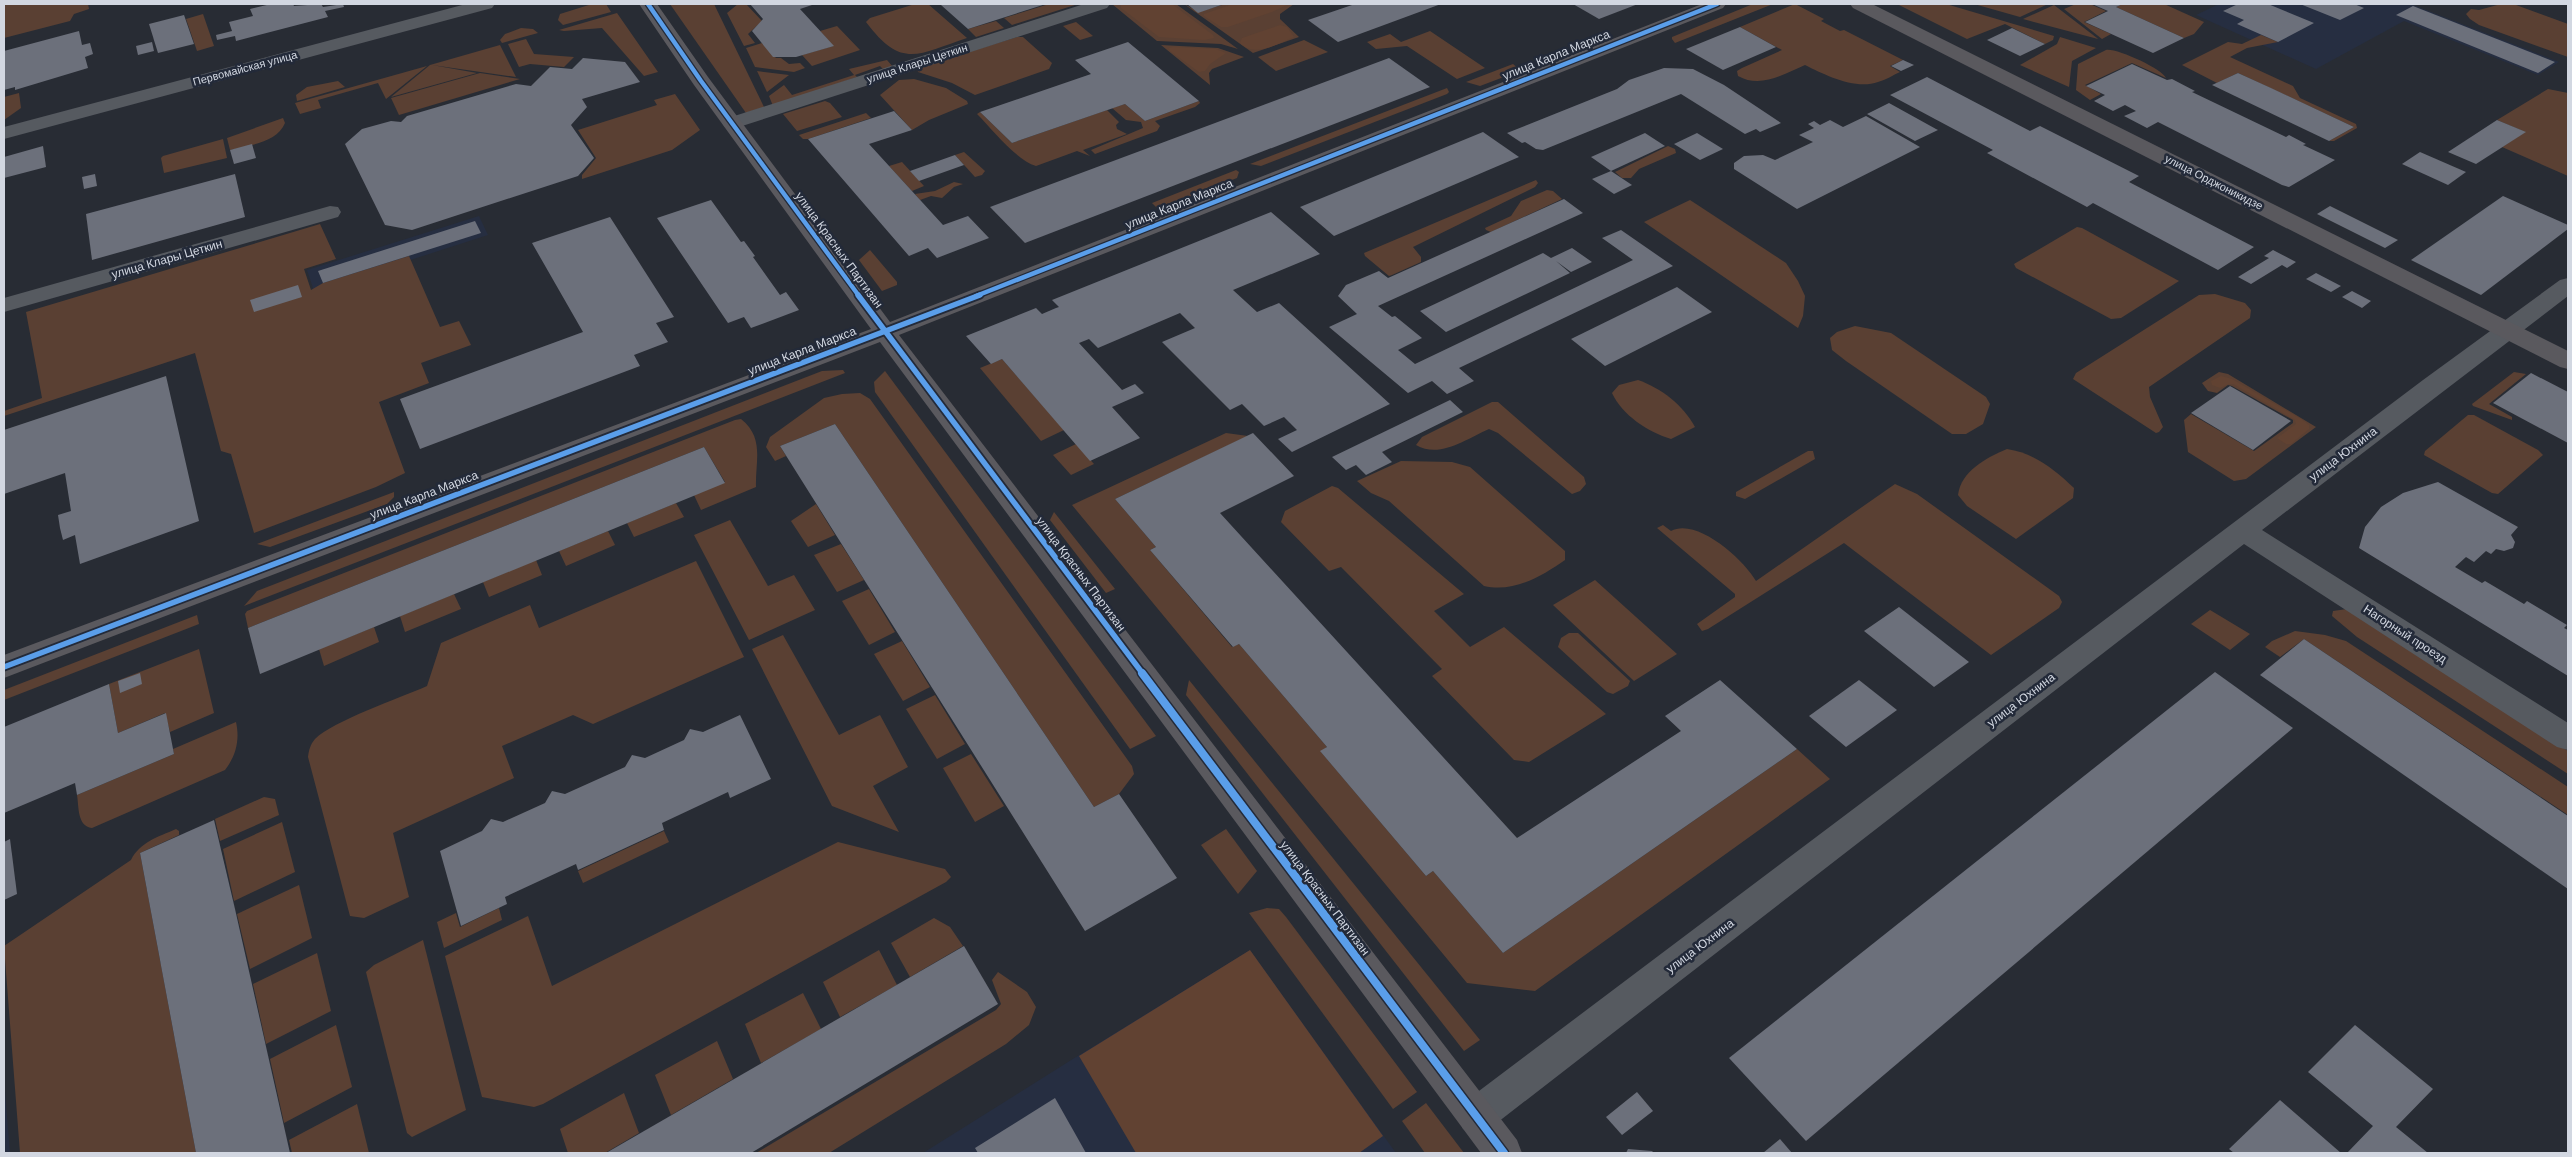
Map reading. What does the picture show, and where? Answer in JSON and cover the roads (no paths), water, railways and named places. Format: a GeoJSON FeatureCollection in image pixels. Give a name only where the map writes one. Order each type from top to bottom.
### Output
{"type":"FeatureCollection","features":[{"type":"Feature","properties":{"kind":"street","name":"Первомайская улица"},"geometry":{"type":"LineString","coordinates":[[4,133],[486,4]]}},
{"type":"Feature","properties":{"kind":"street","name":"улица Красных Партизан"},"geometry":{"type":"LineString","coordinates":[[648,4],[732,123],[885,332],[1504,1153]]}},
{"type":"Feature","properties":{"kind":"street","name":"улица Клары Цеткин"},"geometry":{"type":"LineString","coordinates":[[732,123],[1101,4]]}},
{"type":"Feature","properties":{"kind":"street","name":"улица Карла Маркса"},"geometry":{"type":"LineString","coordinates":[[4,667],[885,332],[1717,4]]}},
{"type":"Feature","properties":{"kind":"street","name":"улица Орджоникидзе"},"geometry":{"type":"LineString","coordinates":[[1859,4],[2568,361]]}},
{"type":"Feature","properties":{"kind":"street","name":"улица Клары Цеткин"},"geometry":{"type":"LineString","coordinates":[[4,306],[330,212]]}},
{"type":"Feature","properties":{"kind":"street","name":"улица Юхнина"},"geometry":{"type":"LineString","coordinates":[[1476,1116],[2242,530],[2568,285]]}},
{"type":"Feature","properties":{"kind":"street","name":"Нагорный проезд"},"geometry":{"type":"LineString","coordinates":[[2242,530],[2568,738]]}}]}
